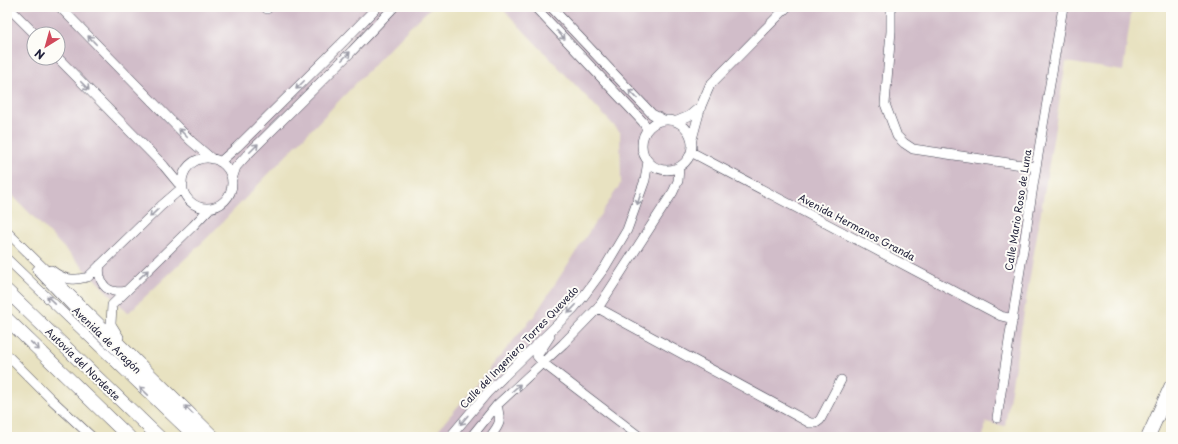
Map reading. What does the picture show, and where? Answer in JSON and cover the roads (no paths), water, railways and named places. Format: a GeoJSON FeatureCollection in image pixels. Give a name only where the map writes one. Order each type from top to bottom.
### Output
{"type":"FeatureCollection","features":[{"type":"Feature","properties":{"kind":"highway","name":"Autovía del Nordeste"},"geometry":{"type":"LineString","coordinates":[[7,291],[159,437]]}},
{"type":"Feature","properties":{"kind":"highway","name":"Autovía del Nordeste"},"geometry":{"type":"LineString","coordinates":[[7,319],[129,437]]}},
{"type":"Feature","properties":{"kind":"highway"},"geometry":{"type":"LineString","coordinates":[[1148,437],[1171,386]]}},
{"type":"Feature","properties":{"kind":"street"},"geometry":{"type":"LineString","coordinates":[[8,7],[27,26]]}},
{"type":"Feature","properties":{"kind":"street"},"geometry":{"type":"LineString","coordinates":[[60,7],[190,141],[216,160],[225,166],[230,172],[232,186],[227,198],[223,203],[210,208],[203,208],[196,205],[189,200],[185,194],[183,178],[186,170],[197,161],[204,159],[216,160],[237,147],[321,65],[377,7]]}},
{"type":"Feature","properties":{"kind":"street"},"geometry":{"type":"LineString","coordinates":[[265,7],[267,9],[268,7]]}},
{"type":"Feature","properties":{"kind":"street"},"geometry":{"type":"LineString","coordinates":[[232,179],[236,167],[246,156],[352,51],[394,7]]}},
{"type":"Feature","properties":{"kind":"street"},"geometry":{"type":"LineString","coordinates":[[534,7],[643,122],[647,129]]}},
{"type":"Feature","properties":{"kind":"street"},"geometry":{"type":"LineString","coordinates":[[551,7],[652,114],[662,119],[681,123],[688,130],[693,146],[689,158],[679,167],[673,169],[666,170],[653,166],[644,156],[642,149],[643,136],[647,129],[662,119]]}},
{"type":"Feature","properties":{"kind":"street"},"geometry":{"type":"LineString","coordinates":[[692,139],[701,106],[710,85],[787,7]]}},
{"type":"Feature","properties":{"kind":"street"},"geometry":{"type":"LineString","coordinates":[[891,7],[891,31],[885,104],[897,136],[913,149],[934,151],[1014,165],[1036,167]]}},
{"type":"Feature","properties":{"kind":"street","name":"Calle Mario Roso de Luna"},"geometry":{"type":"LineString","coordinates":[[997,418],[1036,167],[1063,7]]}},
{"type":"Feature","properties":{"kind":"street"},"geometry":{"type":"LineString","coordinates":[[66,66],[164,166],[178,183],[183,186]]}},
{"type":"Feature","properties":{"kind":"street"},"geometry":{"type":"LineString","coordinates":[[677,122],[689,116],[701,106]]}},
{"type":"Feature","properties":{"kind":"street","name":"Avenida Hermanos Granda"},"geometry":{"type":"LineString","coordinates":[[691,152],[1001,316],[1013,319]]}},
{"type":"Feature","properties":{"kind":"street","name":"Calle del Ingeniero Torres Quevedo"},"geometry":{"type":"LineString","coordinates":[[450,437],[487,393],[583,297],[605,267],[627,230],[645,180],[648,162]]}},
{"type":"Feature","properties":{"kind":"street"},"geometry":{"type":"LineString","coordinates":[[471,437],[497,405],[563,344],[598,308],[673,192],[678,181],[679,167]]}},
{"type":"Feature","properties":{"kind":"street"},"geometry":{"type":"LineString","coordinates":[[11,238],[58,275],[68,279],[88,277],[183,186]]}},
{"type":"Feature","properties":{"kind":"street"},"geometry":{"type":"LineString","coordinates":[[129,351],[112,324],[112,305],[210,208]]}},
{"type":"Feature","properties":{"kind":"street"},"geometry":{"type":"LineString","coordinates":[[7,232],[77,312],[204,437]]}},
{"type":"Feature","properties":{"kind":"street"},"geometry":{"type":"LineString","coordinates":[[11,238],[216,437]]}},
{"type":"Feature","properties":{"kind":"street","name":"Avenida de Aragón"},"geometry":{"type":"LineString","coordinates":[[7,259],[192,437]]}},
{"type":"Feature","properties":{"kind":"street"},"geometry":{"type":"LineString","coordinates":[[100,265],[99,272],[101,281],[107,288],[113,292],[126,292]]}},
{"type":"Feature","properties":{"kind":"street"},"geometry":{"type":"LineString","coordinates":[[598,308],[810,423],[816,423],[820,420],[841,380]]}},
{"type":"Feature","properties":{"kind":"street"},"geometry":{"type":"LineString","coordinates":[[559,322],[537,356],[543,363],[640,437]]}},
{"type":"Feature","properties":{"kind":"street"},"geometry":{"type":"LineString","coordinates":[[7,355],[92,437]]}},
{"type":"Feature","properties":{"kind":"street"},"geometry":{"type":"LineString","coordinates":[[490,437],[498,427],[500,421],[497,405]]}}]}
